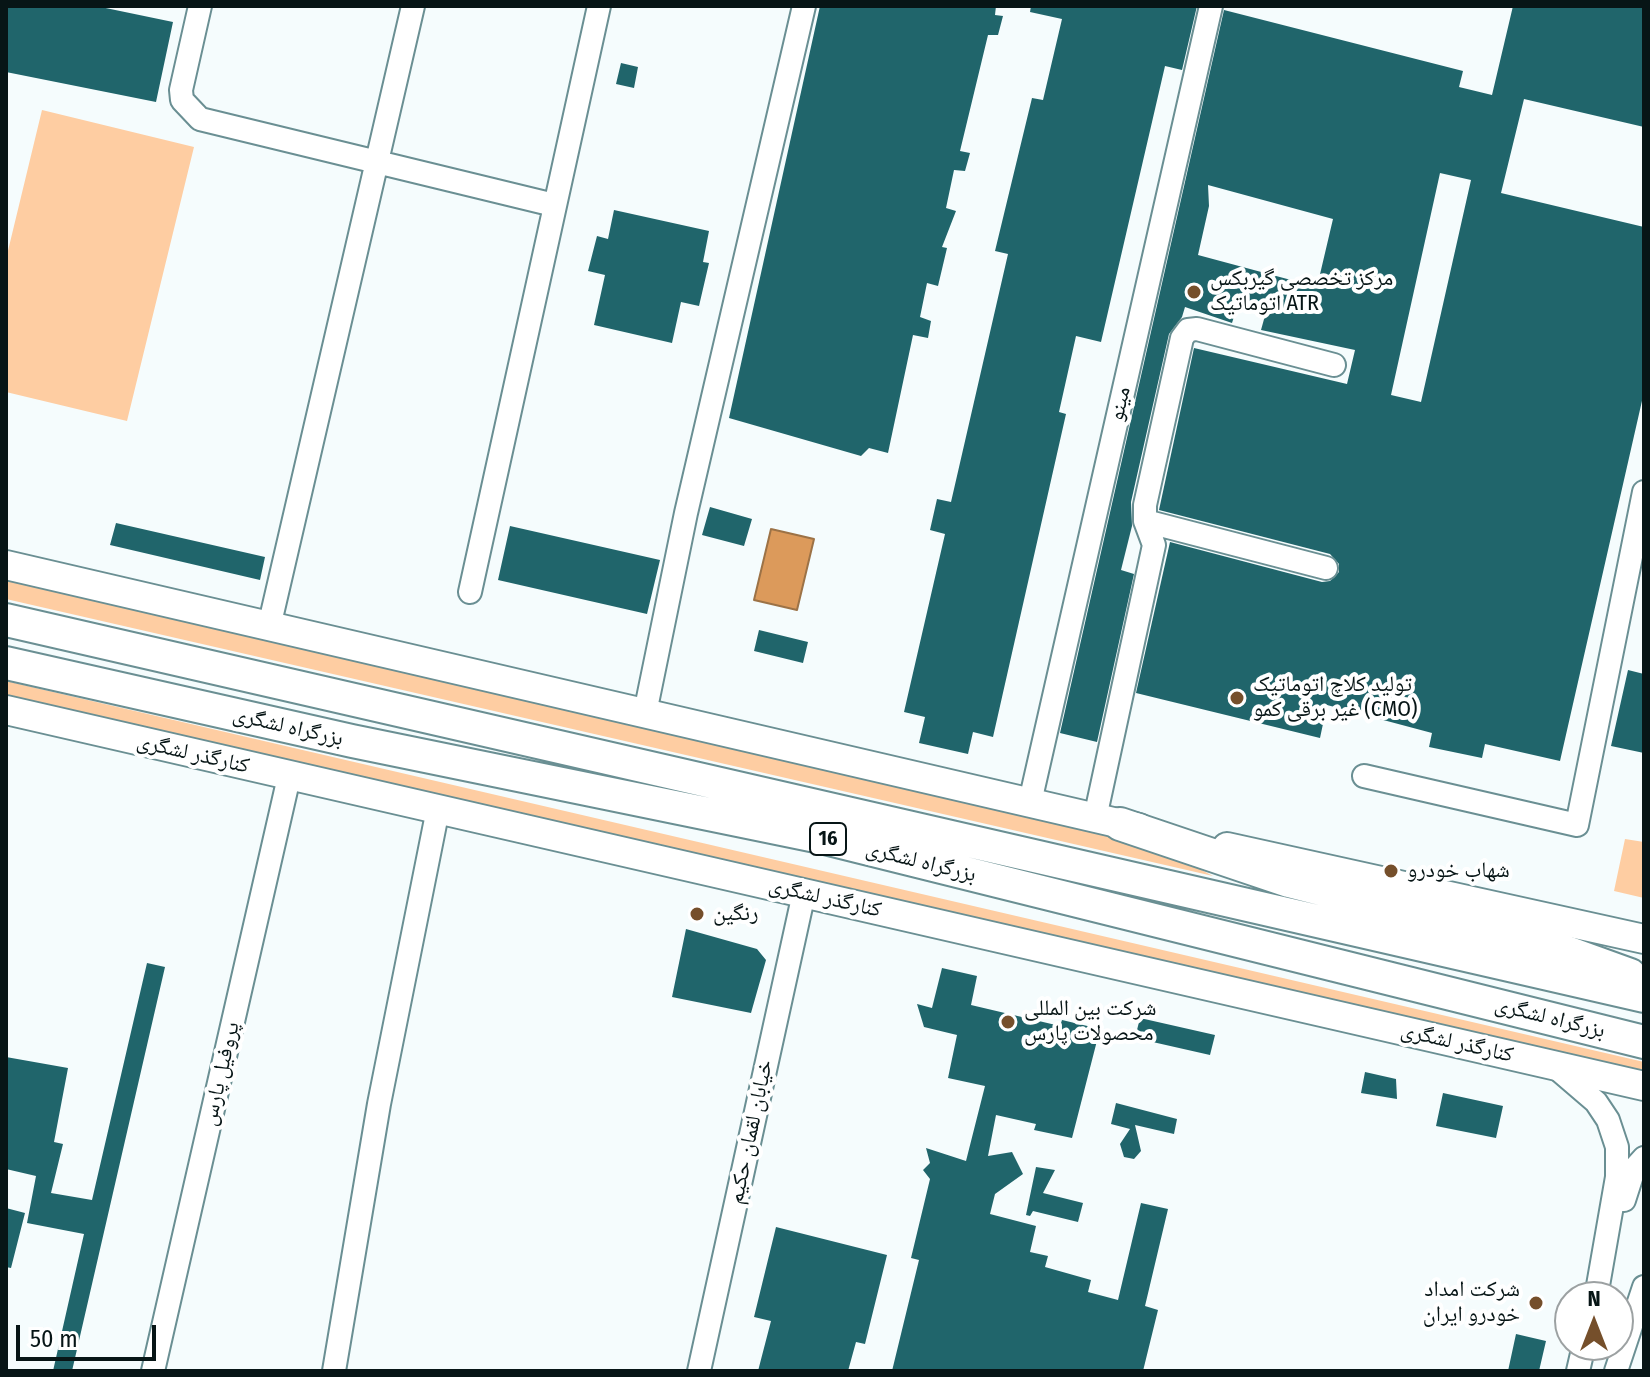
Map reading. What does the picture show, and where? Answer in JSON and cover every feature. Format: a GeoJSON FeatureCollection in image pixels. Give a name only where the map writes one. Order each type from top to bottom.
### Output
{"type":"FeatureCollection","features":[{"type":"Feature","properties":{"kind":"highway","name":"بزرگراه لشگری"},"geometry":{"type":"LineString","coordinates":[[6,620],[1644,996]]}},
{"type":"Feature","properties":{"kind":"highway","name":"بزرگراه لشگری"},"geometry":{"type":"LineString","coordinates":[[6,663],[352,741],[821,837],[1644,1042]]}},
{"type":"Feature","properties":{"kind":"highway"},"geometry":{"type":"LineString","coordinates":[[1107,821],[1289,881],[1558,949],[1644,980]]}},
{"type":"Feature","properties":{"kind":"main road"},"geometry":{"type":"LineString","coordinates":[[6,565],[1107,821],[1644,939]]}},
{"type":"Feature","properties":{"kind":"main road","name":"کنارگذر لشگری"},"geometry":{"type":"LineString","coordinates":[[6,710],[1644,1086]]}},
{"type":"Feature","properties":{"kind":"street"},"geometry":{"type":"LineString","coordinates":[[200,6],[181,90],[182,100],[200,119],[554,205]]}},
{"type":"Feature","properties":{"kind":"street"},"geometry":{"type":"LineString","coordinates":[[269,627],[413,6]]}},
{"type":"Feature","properties":{"kind":"street"},"geometry":{"type":"LineString","coordinates":[[470,592],[599,6]]}},
{"type":"Feature","properties":{"kind":"street"},"geometry":{"type":"LineString","coordinates":[[645,713],[686,513],[804,6]]}},
{"type":"Feature","properties":{"kind":"street","name":"مینو"},"geometry":{"type":"LineString","coordinates":[[1030,802],[1211,6]]}},
{"type":"Feature","properties":{"kind":"street"},"geometry":{"type":"LineString","coordinates":[[1107,821],[1154,545],[1145,521],[1145,505],[1182,338],[1188,330],[1197,329],[1334,365]]}},
{"type":"Feature","properties":{"kind":"street"},"geometry":{"type":"LineString","coordinates":[[1364,776],[1577,825],[1644,492]]}},
{"type":"Feature","properties":{"kind":"street"},"geometry":{"type":"LineString","coordinates":[[1145,521],[1326,568]]}},
{"type":"Feature","properties":{"kind":"street","name":"پروفیل پارس"},"geometry":{"type":"LineString","coordinates":[[153,1371],[289,777]]}},
{"type":"Feature","properties":{"kind":"street"},"geometry":{"type":"LineString","coordinates":[[334,1371],[379,1104],[438,809]]}},
{"type":"Feature","properties":{"kind":"street","name":"خیابان لقمان حکیم"},"geometry":{"type":"LineString","coordinates":[[699,1371],[804,893]]}},
{"type":"Feature","properties":{"kind":"street"},"geometry":{"type":"LineString","coordinates":[[1553,1065],[1596,1102],[1608,1120],[1617,1147],[1617,1177],[1599,1281]]}},
{"type":"Feature","properties":{"kind":"street"},"geometry":{"type":"LineString","coordinates":[[1600,1281],[1634,1169],[1644,1158]]}},
{"type":"Feature","properties":{"kind":"street"},"geometry":{"type":"LineString","coordinates":[[1616,1371],[1643,1293]]}},
{"type":"Feature","properties":{"kind":"shaded area"},"geometry":{"type":"Polygon","coordinates":[[[42,110],[194,147],[127,421],[6,392],[6,259],[42,110]]]}},
{"type":"Feature","properties":{"kind":"shaded area"},"geometry":{"type":"Polygon","coordinates":[[[771,529],[814,539],[797,610],[754,600],[771,529]]]}},
{"type":"Feature","properties":{"kind":"shaded area"},"geometry":{"type":"Polygon","coordinates":[[[6,579],[1152,844],[1213,876],[6,599],[6,579]]]}},
{"type":"Feature","properties":{"kind":"shaded area"},"geometry":{"type":"Polygon","coordinates":[[[6,681],[1644,1062],[1644,1081],[6,703],[6,681]]]}},
{"type":"Feature","properties":{"kind":"shaded area"},"geometry":{"type":"Polygon","coordinates":[[[1625,839],[1644,842],[1644,898],[1614,891],[1625,839]]]}},
{"type":"Feature","properties":{"kind":"building"},"geometry":{"type":"Polygon","coordinates":[[[6,6],[96,6],[173,22],[156,102],[6,72],[6,6]]]}},
{"type":"Feature","properties":{"kind":"building"},"geometry":{"type":"Polygon","coordinates":[[[820,6],[996,6],[995,15],[1003,16],[998,35],[988,35],[960,151],[970,153],[965,171],[954,170],[946,208],[956,211],[942,247],[947,248],[938,286],[927,283],[920,317],[931,321],[928,338],[913,335],[888,453],[869,448],[861,456],[729,418],[820,6]]]}},
{"type":"Feature","properties":{"kind":"building"},"geometry":{"type":"Polygon","coordinates":[[[1031,6],[1197,6],[1182,70],[1165,66],[1101,342],[1076,336],[1059,412],[1066,414],[993,737],[973,732],[968,754],[919,743],[925,717],[904,712],[945,534],[930,530],[937,499],[951,502],[1008,254],[995,251],[1032,98],[1043,100],[1062,19],[1030,12],[1031,6]]]}},
{"type":"Feature","properties":{"kind":"building"},"geometry":{"type":"Polygon","coordinates":[[[1513,6],[1644,6],[1644,127],[1524,99],[1501,193],[1644,227],[1644,392],[1560,761],[1485,744],[1482,758],[1429,747],[1432,733],[1327,705],[1320,738],[1136,693],[1170,542],[1322,582],[1330,581],[1339,572],[1339,564],[1330,554],[1159,510],[1194,348],[1347,384],[1355,350],[1261,330],[1266,312],[1238,304],[1232,323],[1185,307],[1182,317],[1169,334],[1131,502],[1132,526],[1121,570],[1134,574],[1097,742],[1060,733],[1224,10],[1463,71],[1459,87],[1492,95],[1513,6]],[[1440,173],[1391,395],[1421,402],[1471,180],[1440,173]],[[1208,185],[1209,206],[1198,255],[1317,287],[1333,219],[1208,185]]]}},
{"type":"Feature","properties":{"kind":"building"},"geometry":{"type":"Polygon","coordinates":[[[621,63],[638,67],[634,88],[616,84],[621,63]]]}},
{"type":"Feature","properties":{"kind":"building"},"geometry":{"type":"Polygon","coordinates":[[[614,210],[709,231],[703,262],[709,263],[699,306],[681,302],[672,343],[594,325],[605,275],[588,271],[597,236],[608,239],[614,210]]]}},
{"type":"Feature","properties":{"kind":"building"},"geometry":{"type":"Polygon","coordinates":[[[710,507],[752,519],[744,546],[702,535],[710,507]]]}},
{"type":"Feature","properties":{"kind":"building"},"geometry":{"type":"Polygon","coordinates":[[[116,523],[265,557],[260,580],[110,545],[116,523]]]}},
{"type":"Feature","properties":{"kind":"building"},"geometry":{"type":"Polygon","coordinates":[[[510,526],[660,560],[647,614],[498,580],[510,526]]]}},
{"type":"Feature","properties":{"kind":"building"},"geometry":{"type":"Polygon","coordinates":[[[759,630],[808,642],[803,663],[754,651],[759,630]]]}},
{"type":"Feature","properties":{"kind":"building"},"geometry":{"type":"Polygon","coordinates":[[[1628,670],[1644,674],[1644,753],[1611,746],[1628,670]]]}},
{"type":"Feature","properties":{"kind":"building"},"geometry":{"type":"Polygon","coordinates":[[[686,929],[757,949],[766,960],[751,1013],[672,997],[686,929]]]}},
{"type":"Feature","properties":{"kind":"building"},"geometry":{"type":"Polygon","coordinates":[[[147,963],[165,967],[72,1371],[53,1371],[84,1234],[27,1223],[36,1176],[6,1169],[6,1057],[68,1068],[54,1142],[63,1144],[51,1193],[92,1200],[147,963]]]}},
{"type":"Feature","properties":{"kind":"building"},"geometry":{"type":"Polygon","coordinates":[[[942,968],[977,976],[971,1005],[1060,1026],[1062,1020],[1100,1029],[1072,1138],[1034,1130],[1036,1124],[996,1115],[988,1156],[1012,1152],[1023,1174],[995,1194],[990,1214],[1036,1226],[1030,1252],[1048,1256],[1045,1267],[1091,1280],[1088,1292],[1118,1300],[1141,1203],[1168,1209],[1145,1306],[1158,1310],[1143,1371],[892,1371],[919,1260],[911,1258],[930,1179],[923,1170],[930,1163],[926,1148],[966,1161],[985,1086],[948,1078],[957,1035],[924,1027],[917,1004],[932,1008],[942,968]]]}},
{"type":"Feature","properties":{"kind":"building"},"geometry":{"type":"Polygon","coordinates":[[[1140,1018],[1215,1035],[1210,1055],[1135,1038],[1140,1018]]]}},
{"type":"Feature","properties":{"kind":"building"},"geometry":{"type":"Polygon","coordinates":[[[1365,1072],[1396,1079],[1397,1099],[1361,1093],[1365,1072]]]}},
{"type":"Feature","properties":{"kind":"building"},"geometry":{"type":"Polygon","coordinates":[[[1443,1093],[1503,1106],[1496,1138],[1436,1126],[1443,1093]]]}},
{"type":"Feature","properties":{"kind":"building"},"geometry":{"type":"Polygon","coordinates":[[[1116,1103],[1177,1119],[1174,1134],[1135,1125],[1141,1151],[1134,1159],[1124,1157],[1120,1144],[1130,1129],[1111,1124],[1116,1103]]]}},
{"type":"Feature","properties":{"kind":"building"},"geometry":{"type":"Polygon","coordinates":[[[1036,1167],[1055,1170],[1043,1193],[1083,1203],[1078,1222],[1033,1211],[1030,1216],[1026,1215],[1036,1167]]]}},
{"type":"Feature","properties":{"kind":"building"},"geometry":{"type":"Polygon","coordinates":[[[6,1208],[25,1213],[11,1268],[6,1267],[6,1208]]]}},
{"type":"Feature","properties":{"kind":"building"},"geometry":{"type":"Polygon","coordinates":[[[776,1227],[887,1255],[865,1344],[856,1342],[848,1371],[758,1371],[771,1321],[754,1317],[776,1227]]]}},
{"type":"Feature","properties":{"kind":"building"},"geometry":{"type":"Polygon","coordinates":[[[1516,1334],[1546,1341],[1539,1371],[1508,1371],[1516,1334]]]}},
{"type":"Feature","properties":{"kind":"place","name":"مرکز تخصصی گیربکس اتوماتیک ATR"},"geometry":{"type":"Point","coordinates":[1194,292]}},
{"type":"Feature","properties":{"kind":"place","name":"تولید کلاچ اتوماتیک غیر برقی کمو (CMO)"},"geometry":{"type":"Point","coordinates":[1237,698]}},
{"type":"Feature","properties":{"kind":"place","name":"شهاب خودرو"},"geometry":{"type":"Point","coordinates":[1391,871]}},
{"type":"Feature","properties":{"kind":"place","name":"رنگین"},"geometry":{"type":"Point","coordinates":[697,914]}},
{"type":"Feature","properties":{"kind":"place","name":"شرکت بین المللی محصولات پارس"},"geometry":{"type":"Point","coordinates":[1008,1022]}},
{"type":"Feature","properties":{"kind":"place","name":"شرکت امداد خودرو ایران"},"geometry":{"type":"Point","coordinates":[1536,1303]}}]}
